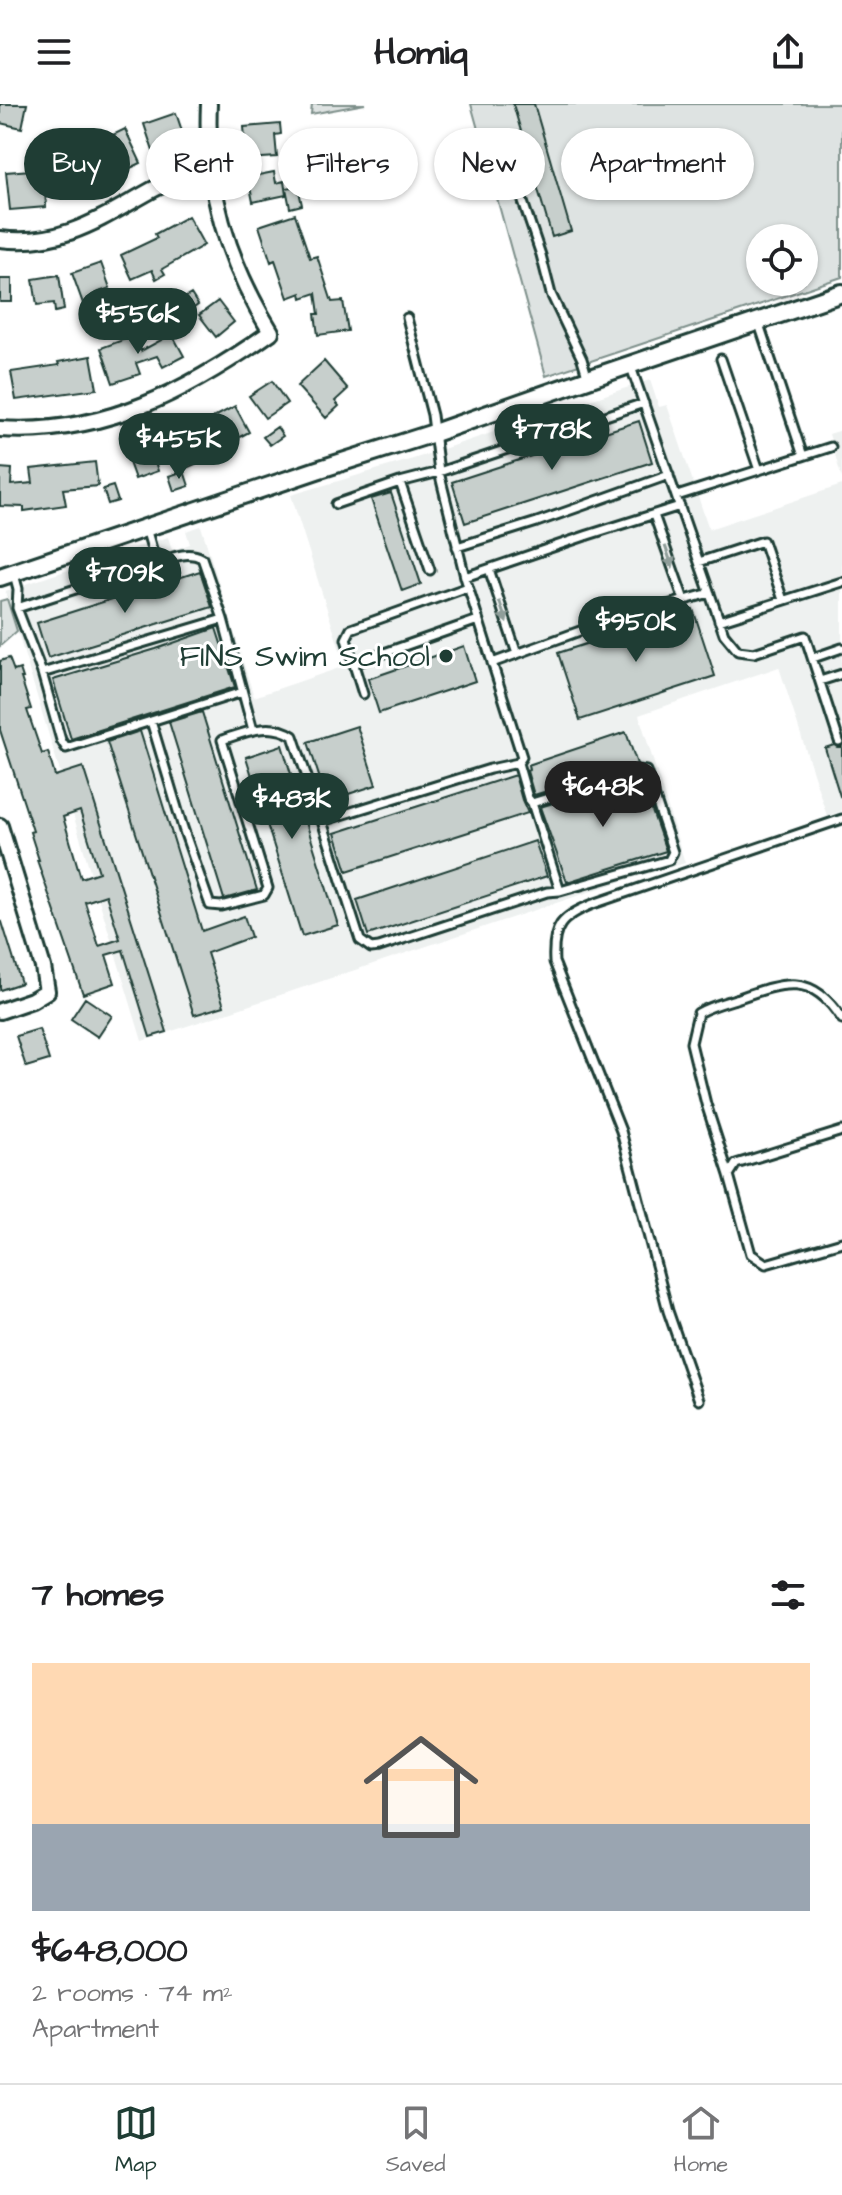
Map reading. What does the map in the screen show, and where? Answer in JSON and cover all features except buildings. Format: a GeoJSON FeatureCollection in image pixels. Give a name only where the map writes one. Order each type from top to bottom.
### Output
{"type":"FeatureCollection","features":[{"type":"Feature","properties":{"kind":"street"},"geometry":{"type":"LineString","coordinates":[[208,128],[209,104]]}},
{"type":"Feature","properties":{"kind":"street"},"geometry":{"type":"LineString","coordinates":[[0,239],[31,240],[81,228],[146,194]]}},
{"type":"Feature","properties":{"kind":"street"},"geometry":{"type":"LineString","coordinates":[[0,429],[48,428],[88,422],[162,399],[195,383],[271,332],[250,297],[232,255],[217,200]]}},
{"type":"Feature","properties":{"kind":"street"},"geometry":{"type":"LineString","coordinates":[[7,575],[758,321],[841,297]]}},
{"type":"Feature","properties":{"kind":"street"},"geometry":{"type":"LineString","coordinates":[[0,826],[43,967],[47,991],[32,1000],[0,1011]]}},
{"type":"Feature","properties":{"kind":"lane"},"geometry":{"type":"LineString","coordinates":[[522,200],[551,294],[582,359],[588,379]]}},
{"type":"Feature","properties":{"kind":"lane"},"geometry":{"type":"LineString","coordinates":[[322,821],[518,763],[522,757],[457,547],[439,472],[432,415],[407,318]]}},
{"type":"Feature","properties":{"kind":"lane"},"geometry":{"type":"LineString","coordinates":[[758,321],[803,456]]}},
{"type":"Feature","properties":{"kind":"lane"},"geometry":{"type":"LineString","coordinates":[[721,359],[759,470]]}},
{"type":"Feature","properties":{"kind":"lane"},"geometry":{"type":"LineString","coordinates":[[630,364],[724,634],[738,651],[754,653],[805,636],[839,741]]}},
{"type":"Feature","properties":{"kind":"lane"},"geometry":{"type":"LineString","coordinates":[[336,504],[644,403]]}},
{"type":"Feature","properties":{"kind":"lane"},"geometry":{"type":"LineString","coordinates":[[677,496],[831,447]]}},
{"type":"Feature","properties":{"kind":"lane"},"geometry":{"type":"LineString","coordinates":[[457,547],[669,475]]}},
{"type":"Feature","properties":{"kind":"lane"},"geometry":{"type":"LineString","coordinates":[[400,482],[430,570]]}},
{"type":"Feature","properties":{"kind":"lane"},"geometry":{"type":"LineString","coordinates":[[465,577],[680,506]]}},
{"type":"Feature","properties":{"kind":"lane"},"geometry":{"type":"LineString","coordinates":[[654,515],[684,600]]}},
{"type":"Feature","properties":{"kind":"lane"},"geometry":{"type":"LineString","coordinates":[[146,528],[156,563]]}},
{"type":"Feature","properties":{"kind":"lane"},"geometry":{"type":"LineString","coordinates":[[699,562],[763,541],[783,600]]}},
{"type":"Feature","properties":{"kind":"lane"},"geometry":{"type":"LineString","coordinates":[[17,608],[181,555],[196,554],[202,558],[223,619],[253,730]]}},
{"type":"Feature","properties":{"kind":"lane"},"geometry":{"type":"LineString","coordinates":[[489,569],[517,654]]}},
{"type":"Feature","properties":{"kind":"lane"},"geometry":{"type":"LineString","coordinates":[[7,575],[18,589],[17,608],[66,748],[242,692]]}},
{"type":"Feature","properties":{"kind":"lane"},"geometry":{"type":"LineString","coordinates":[[719,621],[842,582]]}},
{"type":"Feature","properties":{"kind":"lane"},"geometry":{"type":"LineString","coordinates":[[363,694],[346,639],[351,629],[468,587]]}},
{"type":"Feature","properties":{"kind":"lane"},"geometry":{"type":"LineString","coordinates":[[492,663],[599,624],[710,593]]}},
{"type":"Feature","properties":{"kind":"lane"},"geometry":{"type":"LineString","coordinates":[[42,673],[223,619]]}},
{"type":"Feature","properties":{"kind":"lane"},"geometry":{"type":"LineString","coordinates":[[353,664],[478,620]]}},
{"type":"Feature","properties":{"kind":"lane"},"geometry":{"type":"LineString","coordinates":[[813,658],[842,648]]}},
{"type":"Feature","properties":{"kind":"lane"},"geometry":{"type":"LineString","coordinates":[[820,681],[842,674]]}},
{"type":"Feature","properties":{"kind":"lane"},"geometry":{"type":"LineString","coordinates":[[151,721],[210,905],[221,906],[264,895],[268,888],[222,740],[272,727],[293,736],[360,940],[371,948],[445,927],[547,892],[669,860],[673,852],[646,771],[639,770],[532,803]]}},
{"type":"Feature","properties":{"kind":"lane"},"geometry":{"type":"LineString","coordinates":[[518,763],[560,891]]}},
{"type":"Feature","properties":{"kind":"lane"},"geometry":{"type":"LineString","coordinates":[[699,1400],[668,1311],[621,1131],[554,962],[553,943],[560,924],[570,913],[842,819]]}},
{"type":"Feature","properties":{"kind":"lane"},"geometry":{"type":"LineString","coordinates":[[842,1019],[821,993],[805,986],[778,985],[698,1013],[691,1043],[751,1254],[766,1264],[842,1242]]}},
{"type":"Feature","properties":{"kind":"lane"},"geometry":{"type":"LineString","coordinates":[[729,1175],[736,1164],[842,1131]]}},
{"type":"Feature","properties":{"kind":"shaded area"},"geometry":{"type":"Polygon","coordinates":[[[312,104],[365,104],[311,114],[312,104]]]}},
{"type":"Feature","properties":{"kind":"shaded area"},"geometry":{"type":"Polygon","coordinates":[[[471,104],[842,104],[842,277],[818,285],[818,224],[746,224],[746,296],[785,296],[546,376],[497,200],[545,200],[545,128],[478,128],[471,104]]]}},
{"type":"Feature","properties":{"kind":"shaded area"},"geometry":{"type":"Polygon","coordinates":[[[650,380],[659,407],[667,405],[709,529],[842,485],[842,811],[827,816],[779,667],[639,715],[685,863],[622,881],[142,1041],[5,591],[168,537],[172,550],[190,544],[186,531],[201,526],[254,697],[345,666],[291,495],[413,459],[650,380]]]}},
{"type":"Feature","properties":{"kind":"shaded area"},"geometry":{"type":"Polygon","coordinates":[[[842,430],[842,479],[829,434],[842,430]]]}},
{"type":"Feature","properties":{"kind":"shaded area"},"geometry":{"type":"Polygon","coordinates":[[[7,599],[17,631],[0,646],[0,601],[7,599]]]}},
{"type":"Feature","properties":{"kind":"place","name":"FINS Swim School"},"geometry":{"type":"Point","coordinates":[446,656]}}]}
